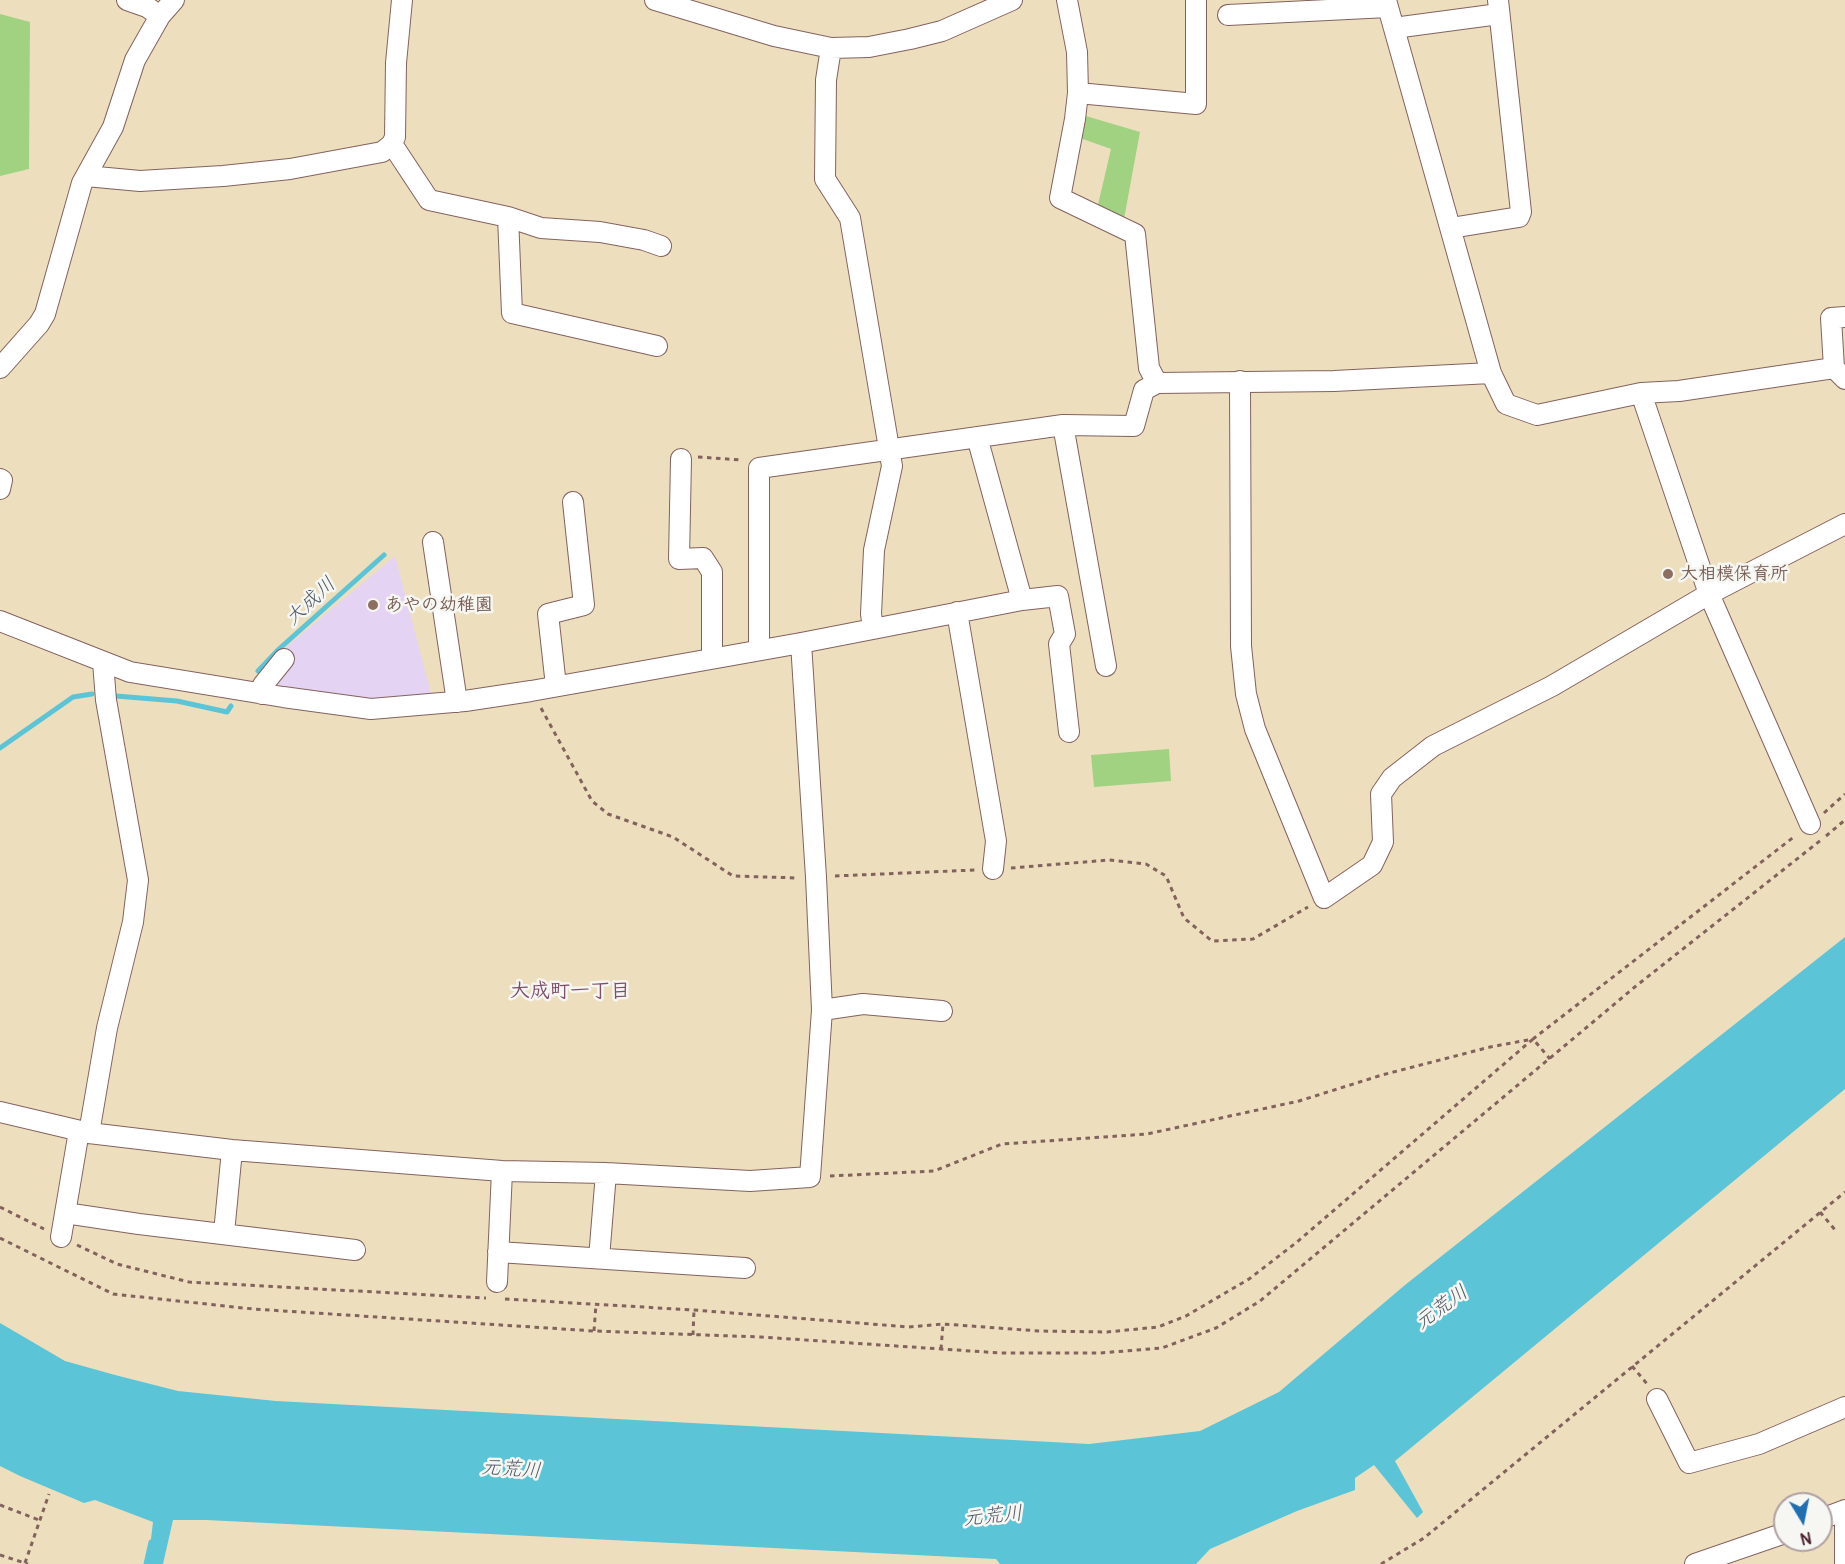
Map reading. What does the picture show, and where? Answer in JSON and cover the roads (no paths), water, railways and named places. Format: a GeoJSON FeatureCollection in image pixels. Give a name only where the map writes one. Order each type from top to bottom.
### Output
{"type":"FeatureCollection","features":[{"type":"Feature","properties":{"kind":"street"},"geometry":{"type":"LineString","coordinates":[[126,0],[147,7],[160,16]]}},
{"type":"Feature","properties":{"kind":"street"},"geometry":{"type":"LineString","coordinates":[[0,368],[45,314],[82,183],[113,127],[135,60],[160,16],[174,0]]}},
{"type":"Feature","properties":{"kind":"street"},"geometry":{"type":"LineString","coordinates":[[86,176],[140,181],[223,176],[290,169],[382,152],[392,144],[395,137],[396,63],[402,0]]}},
{"type":"Feature","properties":{"kind":"street"},"geometry":{"type":"LineString","coordinates":[[655,0],[774,36],[831,48],[869,46],[942,31],[1012,0]]}},
{"type":"Feature","properties":{"kind":"street"},"geometry":{"type":"LineString","coordinates":[[1067,0],[1077,52],[1078,93],[1060,198],[1135,234],[1149,369],[1157,383]]}},
{"type":"Feature","properties":{"kind":"street"},"geometry":{"type":"LineString","coordinates":[[1078,93],[1196,104],[1197,0]]}},
{"type":"Feature","properties":{"kind":"street"},"geometry":{"type":"LineString","coordinates":[[1228,15],[1301,6],[1387,4],[1491,373],[1506,404],[1537,415],[1641,393],[1840,374],[1831,318],[1845,317]]}},
{"type":"Feature","properties":{"kind":"street"},"geometry":{"type":"LineString","coordinates":[[1394,28],[1499,7],[1521,212],[1519,217],[1451,228]]}},
{"type":"Feature","properties":{"kind":"street"},"geometry":{"type":"LineString","coordinates":[[831,48],[826,80],[825,179],[850,218],[892,466],[874,549],[871,614],[873,628]]}},
{"type":"Feature","properties":{"kind":"street"},"geometry":{"type":"LineString","coordinates":[[392,144],[429,200],[508,217],[541,228],[600,232],[644,240],[661,246]]}},
{"type":"Feature","properties":{"kind":"street"},"geometry":{"type":"LineString","coordinates":[[508,217],[512,313],[657,346]]}},
{"type":"Feature","properties":{"kind":"street"},"geometry":{"type":"LineString","coordinates":[[759,649],[759,468],[1063,425],[1134,426],[1144,390],[1157,383],[1334,381],[1491,373]]}},
{"type":"Feature","properties":{"kind":"street"},"geometry":{"type":"LineString","coordinates":[[1240,381],[1241,646],[1246,694],[1255,729],[1324,898],[1372,865],[1383,842],[1381,794],[1392,778],[1433,746],[1552,686],[1709,594],[1845,524]]}},
{"type":"Feature","properties":{"kind":"street"},"geometry":{"type":"LineString","coordinates":[[1641,393],[1709,594],[1810,824]]}},
{"type":"Feature","properties":{"kind":"street"},"geometry":{"type":"LineString","coordinates":[[1063,425],[1106,666]]}},
{"type":"Feature","properties":{"kind":"street"},"geometry":{"type":"LineString","coordinates":[[977,437],[1022,600]]}},
{"type":"Feature","properties":{"kind":"street"},"geometry":{"type":"LineString","coordinates":[[681,459],[679,559],[702,558],[712,572],[712,658]]}},
{"type":"Feature","properties":{"kind":"street"},"geometry":{"type":"LineString","coordinates":[[0,479],[2,480],[0,489]]}},
{"type":"Feature","properties":{"kind":"street"},"geometry":{"type":"LineString","coordinates":[[556,686],[548,614],[584,605],[573,501]]}},
{"type":"Feature","properties":{"kind":"street"},"geometry":{"type":"LineString","coordinates":[[433,542],[457,702]]}},
{"type":"Feature","properties":{"kind":"street"},"geometry":{"type":"LineString","coordinates":[[0,621],[130,672],[371,709],[457,702],[531,691],[801,643],[1022,600],[1058,596],[1065,634],[1059,644],[1069,732]]}},
{"type":"Feature","properties":{"kind":"street"},"geometry":{"type":"LineString","coordinates":[[957,612],[996,841],[993,869]]}},
{"type":"Feature","properties":{"kind":"street"},"geometry":{"type":"LineString","coordinates":[[0,1112],[84,1132],[232,1150],[502,1171],[606,1173],[750,1181],[810,1177],[822,1010],[801,643]]}},
{"type":"Feature","properties":{"kind":"street"},"geometry":{"type":"LineString","coordinates":[[262,694],[263,685],[284,658]]}},
{"type":"Feature","properties":{"kind":"street"},"geometry":{"type":"LineString","coordinates":[[61,1237],[133,922],[138,880],[106,700],[103,662]]}},
{"type":"Feature","properties":{"kind":"street"},"geometry":{"type":"LineString","coordinates":[[822,1010],[863,1004],[942,1011]]}},
{"type":"Feature","properties":{"kind":"street"},"geometry":{"type":"LineString","coordinates":[[224,1233],[232,1150]]}},
{"type":"Feature","properties":{"kind":"street"},"geometry":{"type":"LineString","coordinates":[[495,1293],[502,1171]]}},
{"type":"Feature","properties":{"kind":"street"},"geometry":{"type":"LineString","coordinates":[[599,1258],[606,1173]]}},
{"type":"Feature","properties":{"kind":"street"},"geometry":{"type":"LineString","coordinates":[[65,1213],[355,1250]]}},
{"type":"Feature","properties":{"kind":"street"},"geometry":{"type":"LineString","coordinates":[[498,1252],[745,1268]]}},
{"type":"Feature","properties":{"kind":"street"},"geometry":{"type":"LineString","coordinates":[[1652,1392],[1689,1463],[1759,1444],[1845,1407]]}},
{"type":"Feature","properties":{"kind":"street"},"geometry":{"type":"LineString","coordinates":[[1845,1510],[1845,1564]]}},
{"type":"Feature","properties":{"kind":"street"},"geometry":{"type":"LineString","coordinates":[[1695,1564],[1721,1560],[1773,1538]]}},
{"type":"Feature","properties":{"kind":"water","name":"元荒川"},"geometry":{"type":"Polygon","coordinates":[[[1845,937],[1845,1089],[1395,1461],[1423,1512],[1417,1518],[1374,1465],[1355,1478],[1355,1490],[1297,1511],[1210,1549],[1196,1564],[1000,1564],[996,1559],[173,1520],[163,1564],[148,1564],[153,1522],[95,1500],[84,1503],[0,1466],[0,1323],[65,1361],[178,1391],[276,1401],[1089,1444],[1200,1431],[1279,1392],[1405,1285],[1845,937]]]}},
{"type":"Feature","properties":{"kind":"waterway","name":"大成川"},"geometry":{"type":"LineString","coordinates":[[258,671],[279,649],[384,555]]}},
{"type":"Feature","properties":{"kind":"waterway","name":"大成川"},"geometry":{"type":"LineString","coordinates":[[0,748],[73,697],[92,694]]}},
{"type":"Feature","properties":{"kind":"waterway","name":"大成川"},"geometry":{"type":"LineString","coordinates":[[116,696],[177,701],[227,712],[231,706]]}},
{"type":"Feature","properties":{"kind":"waterway"},"geometry":{"type":"LineString","coordinates":[[146,1564],[151,1542]]}},
{"type":"Feature","properties":{"kind":"place","name":"大相模保育所"},"geometry":{"type":"Point","coordinates":[1668,574]}},
{"type":"Feature","properties":{"kind":"place","name":"あやの幼稚園"},"geometry":{"type":"Point","coordinates":[373,605]}},
{"type":"Feature","properties":{"kind":"district","name":"大成町一丁目"},"geometry":{"type":"Point","coordinates":[570,992]}}]}
